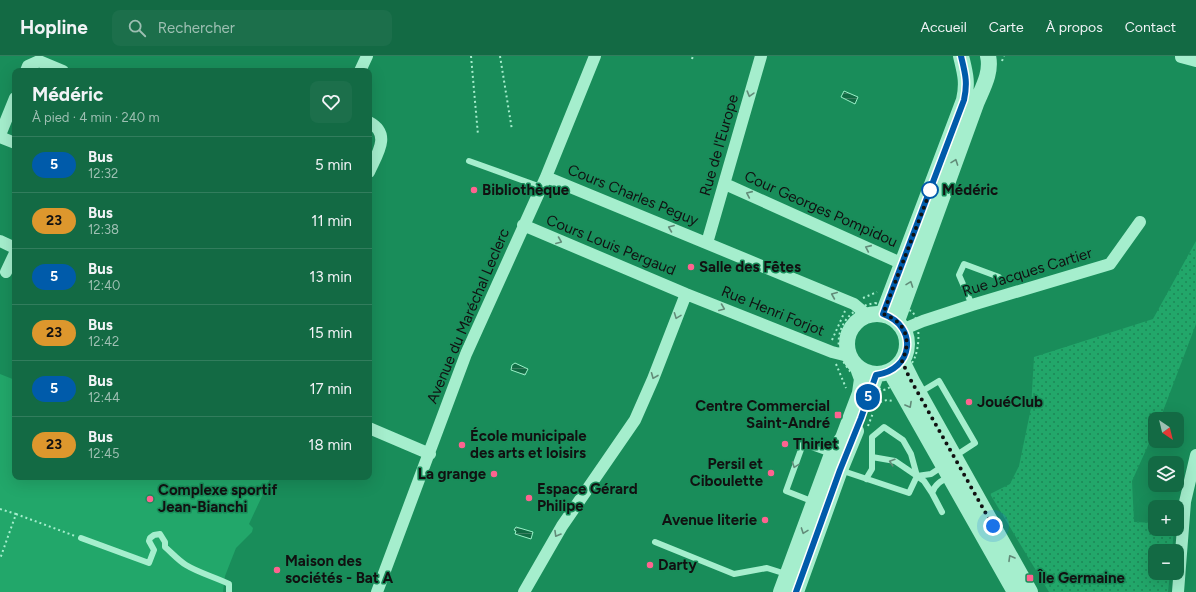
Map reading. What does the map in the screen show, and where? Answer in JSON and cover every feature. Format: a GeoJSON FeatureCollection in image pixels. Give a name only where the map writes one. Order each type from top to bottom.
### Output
{"type":"FeatureCollection","features":[{"type":"Feature","properties":{"kind":"street"},"geometry":{"type":"LineString","coordinates":[[361,68],[367,56]]}},
{"type":"Feature","properties":{"kind":"street","name":"Avenue du Maréchal Leclerc"},"geometry":{"type":"LineString","coordinates":[[377,592],[430,454],[466,354],[543,182],[595,56]]}},
{"type":"Feature","properties":{"kind":"street","name":"Rue de l'Europe"},"geometry":{"type":"LineString","coordinates":[[708,243],[761,56]]}},
{"type":"Feature","properties":{"kind":"street"},"geometry":{"type":"LineString","coordinates":[[796,592],[833,464],[860,393],[906,354],[907,337],[898,317],[903,264],[964,100],[967,88],[966,76],[961,56]]}},
{"type":"Feature","properties":{"kind":"street"},"geometry":{"type":"LineString","coordinates":[[898,317],[989,72],[990,63],[988,56]]}},
{"type":"Feature","properties":{"kind":"street"},"geometry":{"type":"LineString","coordinates":[[1181,56],[1181,58],[1196,61]]}},
{"type":"Feature","properties":{"kind":"street"},"geometry":{"type":"LineString","coordinates":[[27,68],[28,66],[39,61],[56,68]]}},
{"type":"Feature","properties":{"kind":"street"},"geometry":{"type":"LineString","coordinates":[[12,106],[0,136],[12,142]]}},
{"type":"Feature","properties":{"kind":"street"},"geometry":{"type":"LineString","coordinates":[[372,124],[376,126],[381,133],[382,141],[372,165]]}},
{"type":"Feature","properties":{"kind":"street","name":"Cours Charles Peguy"},"geometry":{"type":"LineString","coordinates":[[543,182],[708,243],[854,304],[863,312]]}},
{"type":"Feature","properties":{"kind":"street","name":"Cour Georges Pompidou"},"geometry":{"type":"LineString","coordinates":[[725,184],[903,264]]}},
{"type":"Feature","properties":{"kind":"street","name":"Rue Jacques Cartier"},"geometry":{"type":"LineString","coordinates":[[898,317],[972,305],[1110,264],[1140,222]]}},
{"type":"Feature","properties":{"kind":"street","name":"Cours Louis Pergaud"},"geometry":{"type":"LineString","coordinates":[[523,226],[686,294]]}},
{"type":"Feature","properties":{"kind":"street"},"geometry":{"type":"LineString","coordinates":[[0,241],[12,247]]}},
{"type":"Feature","properties":{"kind":"street"},"geometry":{"type":"LineString","coordinates":[[7,272],[12,260]]}},
{"type":"Feature","properties":{"kind":"street"},"geometry":{"type":"LineString","coordinates":[[524,592],[562,526],[635,420],[653,379],[686,294]]}},
{"type":"Feature","properties":{"kind":"street","name":"Rue Henri Forjot"},"geometry":{"type":"LineString","coordinates":[[686,294],[832,352],[844,355]]}},
{"type":"Feature","properties":{"kind":"street"},"geometry":{"type":"LineString","coordinates":[[898,317],[863,312],[851,327],[847,336],[844,355],[852,363],[883,374],[918,393],[952,467],[1015,592]]}},
{"type":"Feature","properties":{"kind":"street"},"geometry":{"type":"LineString","coordinates":[[883,374],[952,467],[1030,592]]}},
{"type":"Feature","properties":{"kind":"street"},"geometry":{"type":"LineString","coordinates":[[372,429],[430,454]]}},
{"type":"Feature","properties":{"kind":"street"},"geometry":{"type":"LineString","coordinates":[[1178,592],[1186,502],[1196,455]]}},
{"type":"Feature","properties":{"kind":"street"},"geometry":{"type":"LineString","coordinates":[[781,592],[814,502],[833,464]]}},
{"type":"Feature","properties":{"kind":"lane"},"geometry":{"type":"LineString","coordinates":[[469,161],[543,182]]}},
{"type":"Feature","properties":{"kind":"lane"},"geometry":{"type":"LineString","coordinates":[[972,305],[959,275],[964,264],[999,277]]}},
{"type":"Feature","properties":{"kind":"lane"},"geometry":{"type":"LineString","coordinates":[[918,393],[939,381],[975,443],[937,484],[932,493]]}},
{"type":"Feature","properties":{"kind":"lane"},"geometry":{"type":"LineString","coordinates":[[814,502],[786,491],[803,444],[833,464],[866,479],[909,493],[917,476],[911,454],[903,440],[884,427],[872,437],[872,469],[866,479]]}},
{"type":"Feature","properties":{"kind":"lane"},"geometry":{"type":"LineString","coordinates":[[872,457],[895,461],[924,481],[942,512]]}},
{"type":"Feature","properties":{"kind":"lane"},"geometry":{"type":"LineString","coordinates":[[917,476],[932,474],[952,467]]}},
{"type":"Feature","properties":{"kind":"lane"},"geometry":{"type":"LineString","coordinates":[[154,550],[149,541],[150,538],[154,535],[160,534],[165,542],[165,547],[177,559],[187,566],[229,584],[229,592]]}},
{"type":"Feature","properties":{"kind":"lane"},"geometry":{"type":"LineString","coordinates":[[81,538],[149,563],[154,550]]}},
{"type":"Feature","properties":{"kind":"lane"},"geometry":{"type":"LineString","coordinates":[[655,542],[734,574],[768,568],[788,575]]}},
{"type":"Feature","properties":{"kind":"lane"},"geometry":{"type":"LineString","coordinates":[[154,550],[160,550],[165,547]]}},
{"type":"Feature","properties":{"kind":"path"},"geometry":{"type":"LineString","coordinates":[[471,56],[478,135]]}},
{"type":"Feature","properties":{"kind":"path"},"geometry":{"type":"LineString","coordinates":[[500,56],[512,130]]}},
{"type":"Feature","properties":{"kind":"path"},"geometry":{"type":"LineString","coordinates":[[875,303],[898,317],[918,340],[915,358],[883,374],[850,372],[844,355],[839,330],[845,321],[863,312],[866,305],[875,303]]}},
{"type":"Feature","properties":{"kind":"path"},"geometry":{"type":"LineString","coordinates":[[883,374],[889,388],[886,390],[883,390],[883,374]]}},
{"type":"Feature","properties":{"kind":"path"},"geometry":{"type":"LineString","coordinates":[[877,404],[886,400],[897,403]]}},
{"type":"Feature","properties":{"kind":"path"},"geometry":{"type":"LineString","coordinates":[[0,509],[81,538]]}},
{"type":"Feature","properties":{"kind":"path"},"geometry":{"type":"LineString","coordinates":[[0,559],[16,514]]}},
{"type":"Feature","properties":{"kind":"shaded area"},"geometry":{"type":"Polygon","coordinates":[[[844,91],[858,97],[855,104],[841,97],[844,91]]]}},
{"type":"Feature","properties":{"kind":"shaded area"},"geometry":{"type":"Polygon","coordinates":[[[1196,241],[1196,324],[1163,412],[1148,412],[1148,446],[1132,481],[1134,522],[1148,523],[1148,536],[1173,536],[1173,544],[1148,544],[1148,580],[1169,580],[1168,592],[1049,592],[990,494],[1010,484],[1019,466],[1031,408],[1034,357],[1153,319],[1196,241]]]}},
{"type":"Feature","properties":{"kind":"shaded area"},"geometry":{"type":"Polygon","coordinates":[[[515,363],[528,369],[525,375],[511,370],[512,365],[515,363]]]}},
{"type":"Feature","properties":{"kind":"shaded area"},"geometry":{"type":"Polygon","coordinates":[[[0,374],[12,379],[12,480],[270,480],[249,524],[253,528],[252,532],[236,548],[225,576],[223,592],[0,592],[0,374]]]}},
{"type":"Feature","properties":{"kind":"shaded area"},"geometry":{"type":"Polygon","coordinates":[[[516,527],[533,532],[531,539],[515,534],[516,531],[514,530],[516,527]]]}},
{"type":"Feature","properties":{"kind":"bus line","name":"5"},"geometry":{"type":"LineString","coordinates":[[796,592],[876,375],[883,374],[896,367],[906,354],[907,337],[904,329],[897,321],[890,316],[883,314],[964,100],[967,88],[966,76],[961,56]]}},
{"type":"Feature","properties":{"kind":"place","name":"Bibliothèque"},"geometry":{"type":"Point","coordinates":[474,190]}},
{"type":"Feature","properties":{"kind":"place","name":"Médéric"},"geometry":{"type":"Point","coordinates":[930,190]}},
{"type":"Feature","properties":{"kind":"place","name":"Salle des Fêtes"},"geometry":{"type":"Point","coordinates":[691,267]}},
{"type":"Feature","properties":{"kind":"place","name":"JouéClub"},"geometry":{"type":"Point","coordinates":[969,402]}},
{"type":"Feature","properties":{"kind":"place","name":"Centre Commercial Saint-André"},"geometry":{"type":"Point","coordinates":[838,415]}},
{"type":"Feature","properties":{"kind":"place","name":"Thiriet"},"geometry":{"type":"Point","coordinates":[785,444]}},
{"type":"Feature","properties":{"kind":"place","name":"École municipale des arts et loisirs"},"geometry":{"type":"Point","coordinates":[462,445]}},
{"type":"Feature","properties":{"kind":"place","name":"Persil et Ciboulette"},"geometry":{"type":"Point","coordinates":[771,473]}},
{"type":"Feature","properties":{"kind":"place","name":"La grange"},"geometry":{"type":"Point","coordinates":[494,474]}},
{"type":"Feature","properties":{"kind":"place","name":"Espace Gérard Philipe"},"geometry":{"type":"Point","coordinates":[529,498]}},
{"type":"Feature","properties":{"kind":"place","name":"Complexe sportif Jean-Bianchi"},"geometry":{"type":"Point","coordinates":[150,499]}},
{"type":"Feature","properties":{"kind":"place","name":"Avenue literie"},"geometry":{"type":"Point","coordinates":[765,520]}},
{"type":"Feature","properties":{"kind":"place","name":"Darty"},"geometry":{"type":"Point","coordinates":[650,565]}},
{"type":"Feature","properties":{"kind":"place","name":"Maison des sociétés - Bat A"},"geometry":{"type":"Point","coordinates":[277,570]}},
{"type":"Feature","properties":{"kind":"place","name":"Île Germaine"},"geometry":{"type":"Point","coordinates":[1030,578]}},
{"type":"Feature","properties":{"kind":"route"},"geometry":{"type":"LineString","coordinates":[[930,190],[931,189],[883,314],[890,316],[897,321],[904,329],[907,337],[907,346],[906,354],[902,361],[909,377],[993,526]]}}]}
